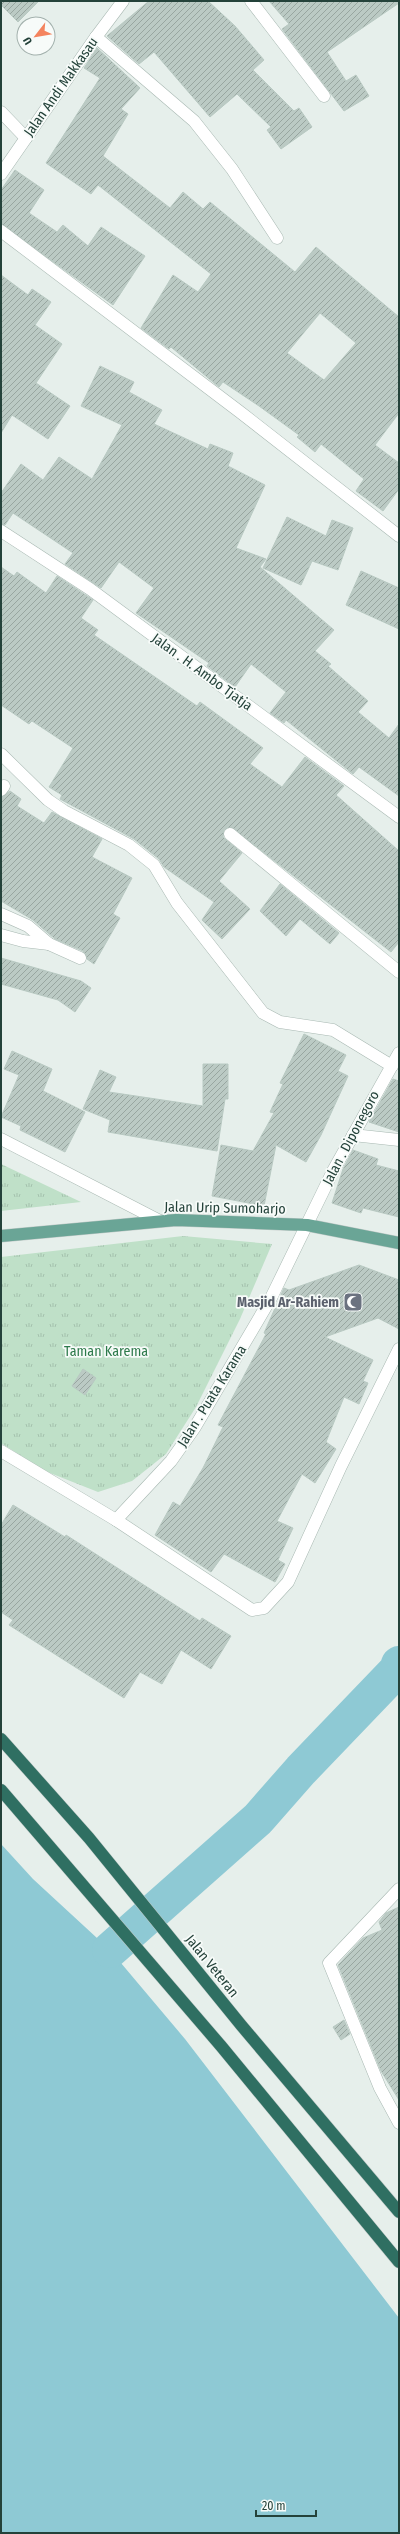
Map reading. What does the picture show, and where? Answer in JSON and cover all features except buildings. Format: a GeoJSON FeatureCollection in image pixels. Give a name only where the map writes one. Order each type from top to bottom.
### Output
{"type":"FeatureCollection","features":[{"type":"Feature","properties":{"kind":"highway","name":"Jalan Veteran"},"geometry":{"type":"LineString","coordinates":[[1,1739],[89,1838],[241,2026],[399,2212]]}},
{"type":"Feature","properties":{"kind":"highway"},"geometry":{"type":"LineString","coordinates":[[1,1790],[221,2046],[399,2262]]}},
{"type":"Feature","properties":{"kind":"main road","name":"Jalan Urip Sumoharjo"},"geometry":{"type":"LineString","coordinates":[[1,1236],[176,1220],[307,1225],[399,1243]]}},
{"type":"Feature","properties":{"kind":"street","name":"Jalan Andi Makkasau"},"geometry":{"type":"LineString","coordinates":[[1,174],[96,37],[123,1]]}},
{"type":"Feature","properties":{"kind":"street"},"geometry":{"type":"LineString","coordinates":[[251,1],[324,96]]}},
{"type":"Feature","properties":{"kind":"street"},"geometry":{"type":"LineString","coordinates":[[96,37],[194,121],[232,169],[277,238]]}},
{"type":"Feature","properties":{"kind":"street"},"geometry":{"type":"LineString","coordinates":[[1,112],[26,138]]}},
{"type":"Feature","properties":{"kind":"street"},"geometry":{"type":"LineString","coordinates":[[1,231],[240,412],[399,536]]}},
{"type":"Feature","properties":{"kind":"street","name":"Jalan . H. Ambo Tjatja"},"geometry":{"type":"LineString","coordinates":[[1,531],[90,589],[399,817]]}},
{"type":"Feature","properties":{"kind":"street"},"geometry":{"type":"LineString","coordinates":[[1,754],[48,800],[64,811],[129,845],[154,865],[177,904],[263,1013],[280,1022],[333,1030],[392,1066]]}},
{"type":"Feature","properties":{"kind":"street"},"geometry":{"type":"LineString","coordinates":[[230,834],[399,972]]}},
{"type":"Feature","properties":{"kind":"street"},"geometry":{"type":"LineString","coordinates":[[1,914],[28,926],[49,944],[80,958]]}},
{"type":"Feature","properties":{"kind":"street"},"geometry":{"type":"LineString","coordinates":[[1,935],[22,941],[49,944]]}},
{"type":"Feature","properties":{"kind":"street","name":"Jalan . Diponegoro"},"geometry":{"type":"LineString","coordinates":[[307,1225],[352,1135],[399,1054]]}},
{"type":"Feature","properties":{"kind":"street"},"geometry":{"type":"LineString","coordinates":[[352,1135],[399,1140]]}},
{"type":"Feature","properties":{"kind":"street"},"geometry":{"type":"LineString","coordinates":[[1,1139],[160,1221]]}},
{"type":"Feature","properties":{"kind":"street","name":"Jalan . Puata Karama"},"geometry":{"type":"LineString","coordinates":[[116,1520],[171,1461],[195,1427],[271,1298],[307,1225]]}},
{"type":"Feature","properties":{"kind":"street"},"geometry":{"type":"LineString","coordinates":[[1,1451],[116,1520],[252,1610],[264,1608],[288,1582],[341,1466],[399,1349]]}},
{"type":"Feature","properties":{"kind":"street"},"geometry":{"type":"LineString","coordinates":[[399,1889],[329,1963],[380,2088],[399,2123]]}},
{"type":"Feature","properties":{"kind":"green space"},"geometry":{"type":"Polygon","coordinates":[[[1,1164],[81,1202],[1,1211],[1,1164]]]}},
{"type":"Feature","properties":{"kind":"green space","name":"Taman Karema"},"geometry":{"type":"Polygon","coordinates":[[[183,1236],[272,1244],[240,1319],[196,1407],[166,1454],[132,1481],[98,1492],[45,1471],[1,1443],[1,1257],[183,1236]]]}},
{"type":"Feature","properties":{"kind":"water"},"geometry":{"type":"Polygon","coordinates":[[[1,1844],[33,1879],[110,1950],[185,2039],[399,2318],[399,2533],[1,2533],[1,1844]]]}},
{"type":"Feature","properties":{"kind":"waterway"},"geometry":{"type":"LineString","coordinates":[[110,1950],[258,1819],[301,1770],[397,1670],[399,1664]]}},
{"type":"Feature","properties":{"kind":"place","name":"Masjid Ar-Rahiem"},"geometry":{"type":"Point","coordinates":[353,1302]}}]}
